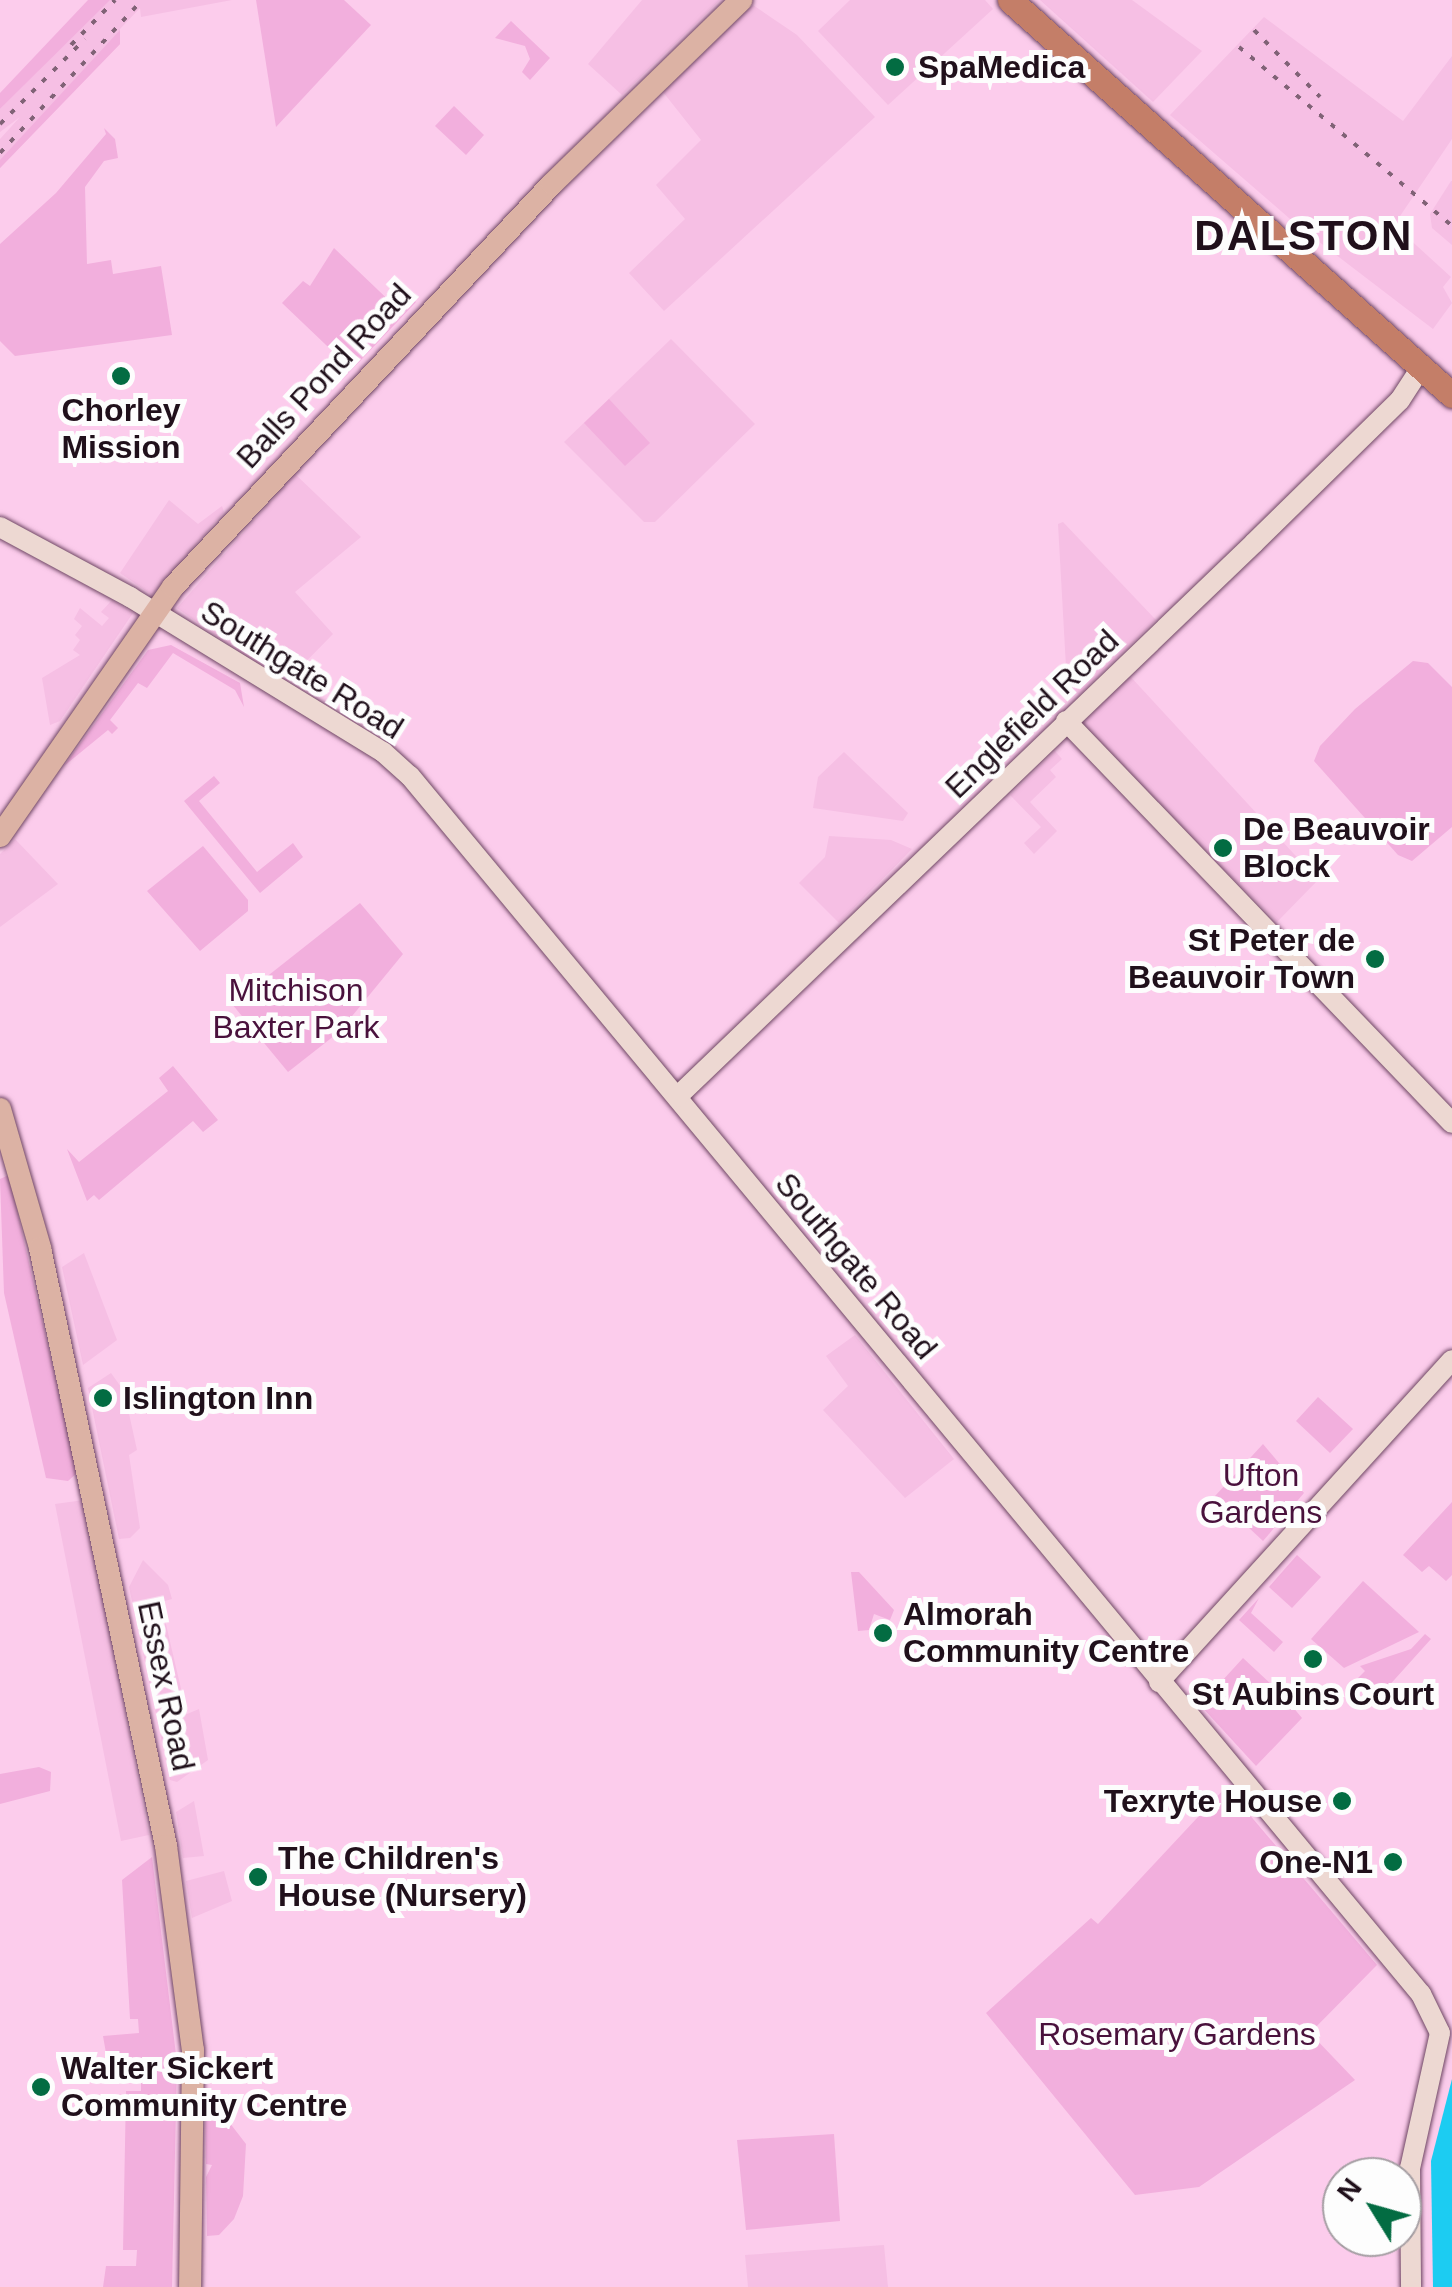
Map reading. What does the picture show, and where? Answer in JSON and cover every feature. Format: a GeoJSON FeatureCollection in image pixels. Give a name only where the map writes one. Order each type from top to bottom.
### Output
{"type":"FeatureCollection","features":[{"type":"Feature","properties":{"kind":"highway"},"geometry":{"type":"LineString","coordinates":[[1010,0],[1452,395]]}},
{"type":"Feature","properties":{"kind":"main road","name":"Balls Pond Road"},"geometry":{"type":"LineString","coordinates":[[0,836],[155,613],[346,398],[741,0]]}},
{"type":"Feature","properties":{"kind":"main road","name":"Essex Road"},"geometry":{"type":"LineString","coordinates":[[0,1109],[40,1248],[166,1846],[193,2050],[190,2287]]}},
{"type":"Feature","properties":{"kind":"street","name":"Englefield Road"},"geometry":{"type":"LineString","coordinates":[[676,1097],[1400,400],[1422,368]]}},
{"type":"Feature","properties":{"kind":"street","name":"Southgate Road"},"geometry":{"type":"LineString","coordinates":[[0,527],[155,613],[397,762],[1421,1994],[1440,2033],[1410,2168],[1411,2287]]}},
{"type":"Feature","properties":{"kind":"street"},"geometry":{"type":"LineString","coordinates":[[1066,722],[1089,752],[1452,1123]]}},
{"type":"Feature","properties":{"kind":"street"},"geometry":{"type":"LineString","coordinates":[[1159,1682],[1452,1360]]}},
{"type":"Feature","properties":{"kind":"shaded area"},"geometry":{"type":"Polygon","coordinates":[[[91,0],[232,0],[141,17],[140,8],[120,29],[120,44],[0,168],[0,139],[20,117],[0,132],[0,109],[38,71],[91,0]]]}},
{"type":"Feature","properties":{"kind":"shaded area"},"geometry":{"type":"Polygon","coordinates":[[[642,0],[720,0],[622,95],[588,64],[642,0]]]}},
{"type":"Feature","properties":{"kind":"shaded area"},"geometry":{"type":"Polygon","coordinates":[[[850,0],[985,0],[993,9],[888,105],[818,31],[850,0]]]}},
{"type":"Feature","properties":{"kind":"shaded area"},"geometry":{"type":"Polygon","coordinates":[[[1040,0],[1132,0],[1202,51],[1153,102],[1040,0]]]}},
{"type":"Feature","properties":{"kind":"shaded area"},"geometry":{"type":"Polygon","coordinates":[[[753,5],[797,35],[875,117],[664,311],[629,273],[685,219],[656,185],[701,140],[663,92],[753,5]]]}},
{"type":"Feature","properties":{"kind":"shaded area"},"geometry":{"type":"Polygon","coordinates":[[[1264,17],[1403,121],[1452,56],[1452,139],[1394,225],[1451,277],[1443,287],[1452,303],[1433,329],[1297,225],[1170,115],[1264,17]]]}},
{"type":"Feature","properties":{"kind":"shaded area"},"geometry":{"type":"Polygon","coordinates":[[[1451,181],[1452,245],[1432,228],[1430,214],[1451,181]]]}},
{"type":"Feature","properties":{"kind":"shaded area"},"geometry":{"type":"Polygon","coordinates":[[[671,339],[755,424],[655,522],[644,522],[564,442],[671,339]]]}},
{"type":"Feature","properties":{"kind":"shaded area"},"geometry":{"type":"Polygon","coordinates":[[[295,474],[361,537],[295,592],[333,634],[284,684],[177,608],[295,474]]]}},
{"type":"Feature","properties":{"kind":"shaded area"},"geometry":{"type":"Polygon","coordinates":[[[169,500],[198,524],[222,506],[224,512],[152,595],[120,573],[169,500]]]}},
{"type":"Feature","properties":{"kind":"shaded area"},"geometry":{"type":"Polygon","coordinates":[[[1063,522],[1156,620],[1079,695],[1067,685],[1058,524],[1063,522]]]}},
{"type":"Feature","properties":{"kind":"shaded area"},"geometry":{"type":"Polygon","coordinates":[[[112,600],[133,613],[60,721],[50,725],[42,678],[80,655],[73,650],[80,640],[75,635],[82,626],[74,619],[80,608],[102,626],[109,618],[101,612],[112,600]]]}},
{"type":"Feature","properties":{"kind":"shaded area"},"geometry":{"type":"Polygon","coordinates":[[[1129,675],[1318,880],[1277,922],[1079,727],[1129,675]]]}},
{"type":"Feature","properties":{"kind":"shaded area"},"geometry":{"type":"Polygon","coordinates":[[[1055,751],[1062,759],[1050,770],[1056,777],[1030,802],[1057,831],[1034,854],[1024,843],[1041,827],[1010,795],[1055,751]]]}},
{"type":"Feature","properties":{"kind":"shaded area"},"geometry":{"type":"Polygon","coordinates":[[[844,752],[908,813],[903,821],[813,808],[818,777],[844,752]]]}},
{"type":"Feature","properties":{"kind":"shaded area"},"geometry":{"type":"Polygon","coordinates":[[[829,836],[891,840],[912,849],[839,923],[799,883],[825,857],[829,836]]]}},
{"type":"Feature","properties":{"kind":"shaded area"},"geometry":{"type":"Polygon","coordinates":[[[15,839],[58,884],[0,927],[0,854],[15,839]]]}},
{"type":"Feature","properties":{"kind":"shaded area"},"geometry":{"type":"Polygon","coordinates":[[[84,1253],[117,1340],[83,1365],[62,1267],[84,1253]]]}},
{"type":"Feature","properties":{"kind":"shaded area"},"geometry":{"type":"Polygon","coordinates":[[[855,1335],[954,1459],[905,1498],[823,1410],[848,1386],[826,1356],[855,1335]]]}},
{"type":"Feature","properties":{"kind":"shaded area"},"geometry":{"type":"Polygon","coordinates":[[[111,1373],[124,1391],[137,1450],[129,1455],[140,1528],[130,1538],[119,1539],[88,1388],[111,1373]]]}},
{"type":"Feature","properties":{"kind":"shaded area"},"geometry":{"type":"Polygon","coordinates":[[[84,1500],[149,1835],[121,1841],[55,1504],[84,1500]]]}},
{"type":"Feature","properties":{"kind":"shaded area"},"geometry":{"type":"Polygon","coordinates":[[[143,1560],[168,1585],[172,1599],[161,1602],[171,1646],[187,1714],[199,1709],[208,1760],[177,1782],[170,1780],[129,1587],[143,1560]]]}},
{"type":"Feature","properties":{"kind":"shaded area"},"geometry":{"type":"Polygon","coordinates":[[[194,1801],[204,1856],[183,1858],[176,1812],[194,1801]]]}},
{"type":"Feature","properties":{"kind":"shaded area"},"geometry":{"type":"Polygon","coordinates":[[[224,1871],[232,1901],[192,1918],[186,1881],[224,1871]]]}},
{"type":"Feature","properties":{"kind":"shaded area"},"geometry":{"type":"Polygon","coordinates":[[[884,2245],[888,2287],[748,2287],[745,2255],[884,2245]]]}},
{"type":"Feature","properties":{"kind":"green space"},"geometry":{"type":"Polygon","coordinates":[[[88,0],[110,0],[0,109],[0,93],[88,0]]]}},
{"type":"Feature","properties":{"kind":"green space"},"geometry":{"type":"Polygon","coordinates":[[[256,0],[344,0],[371,25],[276,127],[256,0]]]}},
{"type":"Feature","properties":{"kind":"green space"},"geometry":{"type":"Polygon","coordinates":[[[511,21],[550,58],[530,80],[522,72],[530,59],[525,46],[495,38],[511,21]]]}},
{"type":"Feature","properties":{"kind":"green space"},"geometry":{"type":"Polygon","coordinates":[[[120,30],[120,44],[0,168],[0,160],[120,30]]]}},
{"type":"Feature","properties":{"kind":"green space"},"geometry":{"type":"Polygon","coordinates":[[[454,106],[484,135],[466,155],[435,126],[454,106]]]}},
{"type":"Feature","properties":{"kind":"green space"},"geometry":{"type":"Polygon","coordinates":[[[104,128],[115,139],[118,158],[104,161],[85,187],[87,264],[111,260],[113,274],[161,266],[172,335],[15,356],[0,341],[0,244],[56,193],[106,134],[104,128]]]}},
{"type":"Feature","properties":{"kind":"green space"},"geometry":{"type":"Polygon","coordinates":[[[334,248],[399,310],[411,298],[416,302],[342,380],[338,375],[347,365],[282,303],[303,281],[310,286],[334,248]]]}},
{"type":"Feature","properties":{"kind":"green space"},"geometry":{"type":"Polygon","coordinates":[[[609,399],[650,443],[625,466],[584,423],[609,399]]]}},
{"type":"Feature","properties":{"kind":"green space"},"geometry":{"type":"Polygon","coordinates":[[[171,645],[240,683],[244,707],[235,690],[173,653],[147,688],[138,683],[110,720],[118,728],[112,734],[108,730],[64,766],[148,650],[171,645]]]}},
{"type":"Feature","properties":{"kind":"green space"},"geometry":{"type":"Polygon","coordinates":[[[1413,661],[1428,663],[1452,687],[1452,827],[1412,861],[1398,855],[1314,761],[1320,746],[1355,709],[1413,661]]]}},
{"type":"Feature","properties":{"kind":"green space"},"geometry":{"type":"Polygon","coordinates":[[[214,776],[220,783],[199,801],[257,872],[293,843],[303,857],[260,893],[184,801],[214,776]]]}},
{"type":"Feature","properties":{"kind":"green space"},"geometry":{"type":"Polygon","coordinates":[[[203,846],[248,900],[248,911],[200,951],[147,891],[203,846]]]}},
{"type":"Feature","properties":{"kind":"green space","name":"Mitchison Baxter Park"},"geometry":{"type":"Polygon","coordinates":[[[360,903],[403,954],[339,1032],[288,1072],[232,1004],[360,903]]]}},
{"type":"Feature","properties":{"kind":"green space"},"geometry":{"type":"Polygon","coordinates":[[[173,1066],[218,1120],[203,1132],[193,1121],[99,1200],[94,1195],[87,1201],[67,1149],[79,1162],[168,1091],[159,1078],[173,1066]]]}},
{"type":"Feature","properties":{"kind":"green space"},"geometry":{"type":"Polygon","coordinates":[[[9,1175],[77,1473],[68,1481],[46,1478],[4,1293],[0,1179],[9,1175]]]}},
{"type":"Feature","properties":{"kind":"green space"},"geometry":{"type":"Polygon","coordinates":[[[1318,1397],[1353,1429],[1330,1453],[1296,1421],[1318,1397]]]}},
{"type":"Feature","properties":{"kind":"green space","name":"Ufton Gardens"},"geometry":{"type":"Polygon","coordinates":[[[1263,1444],[1304,1493],[1263,1541],[1215,1496],[1263,1444]]]}},
{"type":"Feature","properties":{"kind":"green space"},"geometry":{"type":"Polygon","coordinates":[[[1452,1502],[1452,1575],[1446,1581],[1429,1566],[1422,1572],[1403,1555],[1452,1502]]]}},
{"type":"Feature","properties":{"kind":"green space"},"geometry":{"type":"Polygon","coordinates":[[[1297,1555],[1321,1577],[1292,1608],[1269,1587],[1297,1555]]]}},
{"type":"Feature","properties":{"kind":"green space"},"geometry":{"type":"Polygon","coordinates":[[[851,1572],[859,1572],[894,1610],[890,1620],[874,1614],[869,1630],[858,1631],[851,1572]]]}},
{"type":"Feature","properties":{"kind":"green space"},"geometry":{"type":"Polygon","coordinates":[[[1363,1581],[1419,1632],[1344,1668],[1311,1639],[1363,1581]]]}},
{"type":"Feature","properties":{"kind":"green space"},"geometry":{"type":"Polygon","coordinates":[[[1259,1598],[1251,1613],[1283,1642],[1274,1652],[1239,1620],[1259,1598]]]}},
{"type":"Feature","properties":{"kind":"green space"},"geometry":{"type":"Polygon","coordinates":[[[1425,1634],[1431,1639],[1377,1699],[1356,1680],[1365,1671],[1360,1666],[1411,1649],[1425,1634]]]}},
{"type":"Feature","properties":{"kind":"green space"},"geometry":{"type":"Polygon","coordinates":[[[1243,1658],[1289,1701],[1296,1694],[1292,1706],[1302,1718],[1256,1766],[1200,1705],[1243,1658]]]}},
{"type":"Feature","properties":{"kind":"green space"},"geometry":{"type":"Polygon","coordinates":[[[39,1767],[51,1772],[50,1791],[0,1804],[0,1774],[39,1767]]]}},
{"type":"Feature","properties":{"kind":"green space","name":"Rosemary Gardens"},"geometry":{"type":"Polygon","coordinates":[[[1226,1787],[1377,1965],[1310,2033],[1355,2080],[1199,2187],[1135,2195],[986,2013],[1091,1918],[1098,1924],[1226,1787]]]}},
{"type":"Feature","properties":{"kind":"green space"},"geometry":{"type":"Polygon","coordinates":[[[152,1857],[177,2063],[172,2287],[103,2287],[106,2266],[136,2266],[137,2250],[123,2250],[126,2091],[141,2091],[141,2077],[110,2076],[103,2036],[139,2033],[138,2019],[130,2019],[122,1880],[152,1857]]]}},
{"type":"Feature","properties":{"kind":"green space"},"geometry":{"type":"Polygon","coordinates":[[[205,2109],[219,2109],[246,2144],[243,2196],[234,2219],[219,2235],[207,2236],[206,2177],[212,2165],[206,2164],[205,2109]]]}},
{"type":"Feature","properties":{"kind":"green space"},"geometry":{"type":"Polygon","coordinates":[[[834,2134],[840,2221],[746,2230],[737,2140],[834,2134]]]}},
{"type":"Feature","properties":{"kind":"water"},"geometry":{"type":"Polygon","coordinates":[[[1452,2079],[1452,2287],[1433,2287],[1431,2161],[1452,2079]]]}},
{"type":"Feature","properties":{"kind":"railway"},"geometry":{"type":"LineString","coordinates":[[71,45],[115,0]]}},
{"type":"Feature","properties":{"kind":"railway"},"geometry":{"type":"LineString","coordinates":[[0,153],[142,0]]}},
{"type":"Feature","properties":{"kind":"railway"},"geometry":{"type":"LineString","coordinates":[[1254,30],[1320,97]]}},
{"type":"Feature","properties":{"kind":"railway"},"geometry":{"type":"LineString","coordinates":[[0,124],[85,39]]}},
{"type":"Feature","properties":{"kind":"railway"},"geometry":{"type":"LineString","coordinates":[[1239,47],[1452,226]]}},
{"type":"Feature","properties":{"kind":"place","name":"SpaMedica"},"geometry":{"type":"Point","coordinates":[895,67]}},
{"type":"Feature","properties":{"kind":"place","name":"Chorley Mission"},"geometry":{"type":"Point","coordinates":[121,376]}},
{"type":"Feature","properties":{"kind":"place","name":"De Beauvoir Block"},"geometry":{"type":"Point","coordinates":[1223,848]}},
{"type":"Feature","properties":{"kind":"place","name":"St Peter de Beauvoir Town"},"geometry":{"type":"Point","coordinates":[1375,959]}},
{"type":"Feature","properties":{"kind":"place","name":"Islington Inn"},"geometry":{"type":"Point","coordinates":[103,1398]}},
{"type":"Feature","properties":{"kind":"place","name":"Almorah Community Centre"},"geometry":{"type":"Point","coordinates":[883,1633]}},
{"type":"Feature","properties":{"kind":"place","name":"St Aubins Court"},"geometry":{"type":"Point","coordinates":[1313,1659]}},
{"type":"Feature","properties":{"kind":"place","name":"Texryte House"},"geometry":{"type":"Point","coordinates":[1342,1801]}},
{"type":"Feature","properties":{"kind":"place","name":"One-N1"},"geometry":{"type":"Point","coordinates":[1393,1862]}},
{"type":"Feature","properties":{"kind":"place","name":"The Children's House (Nursery)"},"geometry":{"type":"Point","coordinates":[258,1877]}},
{"type":"Feature","properties":{"kind":"place","name":"Walter Sickert Community Centre"},"geometry":{"type":"Point","coordinates":[41,2087]}},
{"type":"Feature","properties":{"kind":"district","name":"DALSTON"},"geometry":{"type":"Point","coordinates":[1304,236]}}]}
